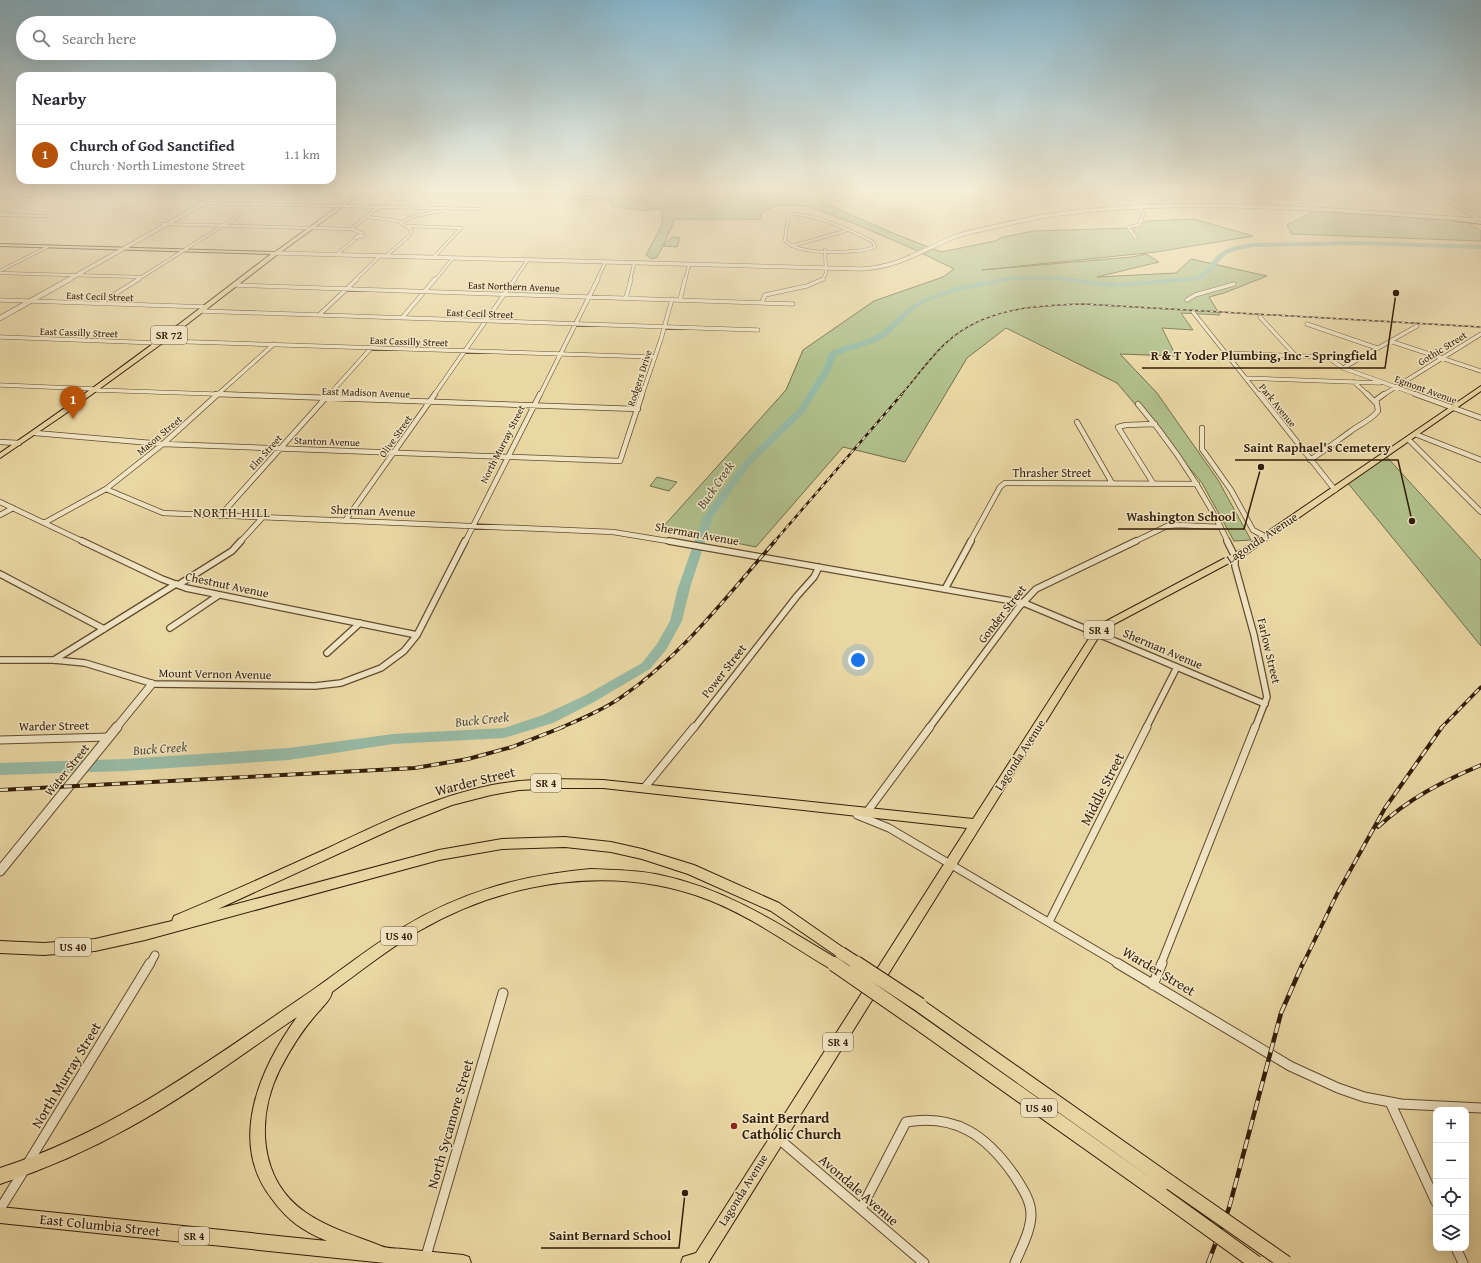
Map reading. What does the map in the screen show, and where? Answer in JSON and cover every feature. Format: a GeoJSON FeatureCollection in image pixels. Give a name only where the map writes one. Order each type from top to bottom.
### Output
{"type":"FeatureCollection","features":[{"type":"Feature","properties":{"kind":"main road"},"geometry":{"type":"LineString","coordinates":[[47,247],[276,253]]}},
{"type":"Feature","properties":{"kind":"main road","name":"SR 72"},"geometry":{"type":"LineString","coordinates":[[0,456],[160,342],[284,247]]}},
{"type":"Feature","properties":{"kind":"main road","name":"Lagonda Avenue"},"geometry":{"type":"LineString","coordinates":[[697,1262],[1100,628],[1235,557],[1335,490],[1481,388]]}},
{"type":"Feature","properties":{"kind":"main road","name":"Warder Street"},"geometry":{"type":"LineString","coordinates":[[145,934],[263,884],[413,814],[465,796],[490,790],[536,783],[603,784],[645,787],[975,824]]}},
{"type":"Feature","properties":{"kind":"main road","name":"US 40"},"geometry":{"type":"LineString","coordinates":[[0,947],[44,949],[95,945],[145,934],[439,855],[502,844],[565,842],[587,843],[623,849],[662,859],[690,869],[775,907],[920,1005],[1286,1263]]}},
{"type":"Feature","properties":{"kind":"main road","name":"US 40"},"geometry":{"type":"LineString","coordinates":[[0,1176],[24,1169],[83,1145],[124,1124],[158,1104],[198,1078],[403,933],[453,907],[482,896],[527,883],[590,875],[640,877],[669,882],[718,898],[742,909],[834,964],[1256,1263]]}},
{"type":"Feature","properties":{"kind":"main road"},"geometry":{"type":"LineString","coordinates":[[348,972],[314,1006],[284,1045],[265,1089],[260,1110],[258,1146],[268,1182],[276,1195],[289,1209],[325,1232],[388,1255]]}},
{"type":"Feature","properties":{"kind":"main road","name":"East Columbia Street"},"geometry":{"type":"LineString","coordinates":[[0,1215],[388,1255],[425,1261],[464,1263]]}},
{"type":"Feature","properties":{"kind":"street"},"geometry":{"type":"LineString","coordinates":[[0,272],[47,247]]}},
{"type":"Feature","properties":{"kind":"street"},"geometry":{"type":"LineString","coordinates":[[0,318],[127,247]]}},
{"type":"Feature","properties":{"kind":"street"},"geometry":{"type":"LineString","coordinates":[[99,304],[187,247]]}},
{"type":"Feature","properties":{"kind":"street"},"geometry":{"type":"LineString","coordinates":[[336,255],[346,247]]}},
{"type":"Feature","properties":{"kind":"street"},"geometry":{"type":"LineString","coordinates":[[386,256],[396,247]]}},
{"type":"Feature","properties":{"kind":"street"},"geometry":{"type":"LineString","coordinates":[[433,258],[444,247]]}},
{"type":"Feature","properties":{"kind":"street"},"geometry":{"type":"LineString","coordinates":[[795,247],[803,249],[859,251],[872,249],[875,247]]}},
{"type":"Feature","properties":{"kind":"street"},"geometry":{"type":"LineString","coordinates":[[276,253],[634,264],[862,269],[886,267],[908,260],[935,247]]}},
{"type":"Feature","properties":{"kind":"street"},"geometry":{"type":"LineString","coordinates":[[762,302],[764,295],[818,283],[824,277],[825,250]]}},
{"type":"Feature","properties":{"kind":"street"},"geometry":{"type":"LineString","coordinates":[[319,315],[380,256]]}},
{"type":"Feature","properties":{"kind":"street"},"geometry":{"type":"LineString","coordinates":[[402,318],[453,258]]}},
{"type":"Feature","properties":{"kind":"street","name":"Olive Street"},"geometry":{"type":"LineString","coordinates":[[345,521],[505,294],[526,261]]}},
{"type":"Feature","properties":{"kind":"street","name":"North Murray Street"},"geometry":{"type":"LineString","coordinates":[[417,635],[561,354],[605,263]]}},
{"type":"Feature","properties":{"kind":"street"},"geometry":{"type":"LineString","coordinates":[[626,298],[634,264]]}},
{"type":"Feature","properties":{"kind":"street"},"geometry":{"type":"LineString","coordinates":[[680,300],[689,265]]}},
{"type":"Feature","properties":{"kind":"street"},"geometry":{"type":"LineString","coordinates":[[0,272],[140,277]]}},
{"type":"Feature","properties":{"kind":"street"},"geometry":{"type":"LineString","coordinates":[[1187,300],[1191,296],[1218,290],[1234,284]]}},
{"type":"Feature","properties":{"kind":"street","name":"East Northern Avenue"},"geometry":{"type":"LineString","coordinates":[[234,285],[792,304]]}},
{"type":"Feature","properties":{"kind":"street","name":"Rodgers Drive"},"geometry":{"type":"LineString","coordinates":[[620,461],[655,357],[672,299]]}},
{"type":"Feature","properties":{"kind":"street","name":"East Cecil Street"},"geometry":{"type":"LineString","coordinates":[[0,300],[207,307]]}},
{"type":"Feature","properties":{"kind":"street","name":"East Cecil Street"},"geometry":{"type":"LineString","coordinates":[[201,311],[758,330]]}},
{"type":"Feature","properties":{"kind":"street","name":"Park Avenue"},"geometry":{"type":"LineString","coordinates":[[1193,312],[1335,490]]}},
{"type":"Feature","properties":{"kind":"street"},"geometry":{"type":"LineString","coordinates":[[1260,316],[1295,355]]}},
{"type":"Feature","properties":{"kind":"street"},"geometry":{"type":"LineString","coordinates":[[1307,324],[1377,348]]}},
{"type":"Feature","properties":{"kind":"street"},"geometry":{"type":"LineString","coordinates":[[1343,368],[1417,326]]}},
{"type":"Feature","properties":{"kind":"street","name":"Gothic Street"},"geometry":{"type":"LineString","coordinates":[[1310,460],[1334,445],[1352,430],[1372,419],[1378,411],[1376,400],[1481,334]]}},
{"type":"Feature","properties":{"kind":"street","name":"East Cassilly Street"},"geometry":{"type":"LineString","coordinates":[[0,337],[274,344],[655,357]]}},
{"type":"Feature","properties":{"kind":"street"},"geometry":{"type":"LineString","coordinates":[[1390,341],[1481,371]]}},
{"type":"Feature","properties":{"kind":"street","name":"Mason Street"},"geometry":{"type":"LineString","coordinates":[[44,523],[106,489],[163,444],[274,344]]}},
{"type":"Feature","properties":{"kind":"street","name":"Elm Street"},"geometry":{"type":"LineString","coordinates":[[220,516],[372,347]]}},
{"type":"Feature","properties":{"kind":"street","name":"Egmont Avenue"},"geometry":{"type":"LineString","coordinates":[[1226,353],[1295,355],[1329,358],[1343,368],[1481,418]]}},
{"type":"Feature","properties":{"kind":"street"},"geometry":{"type":"LineString","coordinates":[[1246,378],[1385,383]]}},
{"type":"Feature","properties":{"kind":"street"},"geometry":{"type":"LineString","coordinates":[[1354,382],[1377,404]]}},
{"type":"Feature","properties":{"kind":"street","name":"East Madison Avenue"},"geometry":{"type":"LineString","coordinates":[[0,385],[94,390],[638,409]]}},
{"type":"Feature","properties":{"kind":"street","name":"Farlow Street"},"geometry":{"type":"LineString","coordinates":[[1138,404],[1155,424],[1197,484],[1235,557],[1235,566],[1254,635],[1267,697],[1153,985]]}},
{"type":"Feature","properties":{"kind":"street"},"geometry":{"type":"LineString","coordinates":[[1077,422],[1112,483]]}},
{"type":"Feature","properties":{"kind":"street"},"geometry":{"type":"LineString","coordinates":[[1153,483],[1118,427],[1126,425],[1155,424]]}},
{"type":"Feature","properties":{"kind":"street"},"geometry":{"type":"LineString","coordinates":[[1202,428],[1202,449],[1230,490],[1253,530],[1266,536]]}},
{"type":"Feature","properties":{"kind":"street","name":"Stanton Avenue"},"geometry":{"type":"LineString","coordinates":[[35,432],[163,444],[620,461]]}},
{"type":"Feature","properties":{"kind":"street"},"geometry":{"type":"LineString","coordinates":[[1415,434],[1481,460]]}},
{"type":"Feature","properties":{"kind":"street"},"geometry":{"type":"LineString","coordinates":[[1408,439],[1481,512]]}},
{"type":"Feature","properties":{"kind":"street"},"geometry":{"type":"LineString","coordinates":[[0,442],[19,443]]}},
{"type":"Feature","properties":{"kind":"street","name":"Thrasher Street"},"geometry":{"type":"LineString","coordinates":[[945,589],[1002,485],[1012,482],[1197,484]]}},
{"type":"Feature","properties":{"kind":"street","name":"Sherman Avenue"},"geometry":{"type":"LineString","coordinates":[[106,489],[163,513],[613,532],[658,538],[1024,603],[1265,704]]}},
{"type":"Feature","properties":{"kind":"street","name":"Chestnut Avenue"},"geometry":{"type":"LineString","coordinates":[[0,502],[186,588],[417,635]]}},
{"type":"Feature","properties":{"kind":"street"},"geometry":{"type":"LineString","coordinates":[[0,515],[13,508]]}},
{"type":"Feature","properties":{"kind":"street"},"geometry":{"type":"LineString","coordinates":[[54,660],[232,551],[262,518]]}},
{"type":"Feature","properties":{"kind":"street","name":"Gonder Street"},"geometry":{"type":"LineString","coordinates":[[867,812],[1019,607],[1036,589],[1167,526],[1178,525],[1220,527]]}},
{"type":"Feature","properties":{"kind":"street","name":"Power Street"},"geometry":{"type":"LineString","coordinates":[[645,787],[674,753],[797,596],[814,577],[820,567]]}},
{"type":"Feature","properties":{"kind":"street"},"geometry":{"type":"LineString","coordinates":[[0,574],[104,628]]}},
{"type":"Feature","properties":{"kind":"street"},"geometry":{"type":"LineString","coordinates":[[170,628],[219,595]]}},
{"type":"Feature","properties":{"kind":"street"},"geometry":{"type":"LineString","coordinates":[[327,653],[360,623]]}},
{"type":"Feature","properties":{"kind":"street","name":"Mount Vernon Avenue"},"geometry":{"type":"LineString","coordinates":[[0,660],[54,660],[85,663],[152,684],[288,686],[328,685],[341,683],[369,674],[390,662],[404,651],[417,635]]}},
{"type":"Feature","properties":{"kind":"street","name":"Middle Street"},"geometry":{"type":"LineString","coordinates":[[1049,922],[1177,667]]}},
{"type":"Feature","properties":{"kind":"street","name":"Water Street"},"geometry":{"type":"LineString","coordinates":[[0,871],[152,684]]}},
{"type":"Feature","properties":{"kind":"street","name":"Warder Street"},"geometry":{"type":"LineString","coordinates":[[0,740],[109,737]]}},
{"type":"Feature","properties":{"kind":"street","name":"Warder Street"},"geometry":{"type":"LineString","coordinates":[[837,809],[864,817],[889,828],[951,863],[1153,985],[1312,1078],[1335,1088],[1390,1102],[1481,1108]]}},
{"type":"Feature","properties":{"kind":"street","name":"North Murray Street"},"geometry":{"type":"LineString","coordinates":[[0,1209],[155,955]]}},
{"type":"Feature","properties":{"kind":"street","name":"North Sycamore Street"},"geometry":{"type":"LineString","coordinates":[[425,1261],[503,993]]}},
{"type":"Feature","properties":{"kind":"street"},"geometry":{"type":"LineString","coordinates":[[1390,1102],[1433,1195]]}},
{"type":"Feature","properties":{"kind":"street"},"geometry":{"type":"LineString","coordinates":[[860,1209],[906,1122],[925,1120],[952,1123],[984,1140],[1012,1173],[1022,1189],[1030,1207],[1031,1216],[1015,1263]]}},
{"type":"Feature","properties":{"kind":"street","name":"Avondale Avenue"},"geometry":{"type":"LineString","coordinates":[[777,1137],[924,1263]]}},
{"type":"Feature","properties":{"kind":"street"},"geometry":{"type":"LineString","coordinates":[[1457,1251],[1463,1263]]}},
{"type":"Feature","properties":{"kind":"green space"},"geometry":{"type":"Polygon","coordinates":[[[650,247],[662,247],[657,257],[652,259],[646,255],[650,247]]]}},
{"type":"Feature","properties":{"kind":"green space"},"geometry":{"type":"Polygon","coordinates":[[[909,247],[928,247],[941,252],[966,247],[1187,247],[1156,252],[982,270],[1132,257],[1146,254],[1159,262],[1097,277],[1176,273],[1191,259],[1267,276],[1224,293],[1209,297],[1220,315],[1181,313],[1193,330],[1162,328],[1176,356],[1120,354],[1157,393],[1218,480],[1251,540],[1234,541],[1202,483],[1117,383],[1006,328],[967,358],[905,462],[843,447],[756,547],[662,528],[786,390],[803,350],[874,301],[943,277],[954,269],[909,247]]]}},
{"type":"Feature","properties":{"kind":"green space"},"geometry":{"type":"Polygon","coordinates":[[[1385,455],[1481,560],[1481,646],[1347,482],[1385,455]]]}},
{"type":"Feature","properties":{"kind":"green space"},"geometry":{"type":"Polygon","coordinates":[[[657,477],[677,482],[669,491],[650,486],[657,477]]]}},
{"type":"Feature","properties":{"kind":"waterway","name":"Buck Creek"},"geometry":{"type":"LineString","coordinates":[[0,769],[125,765],[289,754],[393,739],[504,733],[548,719],[589,699],[646,666],[662,647],[676,621],[684,588],[708,517],[748,462],[801,411],[828,368],[832,355],[839,351],[871,341],[884,334],[912,308],[928,299],[956,289],[1013,278],[1059,278],[1099,284],[1121,285],[1191,279],[1202,277],[1224,253],[1242,247]]}},
{"type":"Feature","properties":{"kind":"railway"},"geometry":{"type":"LineString","coordinates":[[901,395],[935,354],[947,342],[962,331],[977,322],[994,315],[1030,307],[1084,304],[1481,327]]}},
{"type":"Feature","properties":{"kind":"railway"},"geometry":{"type":"LineString","coordinates":[[774,542],[902,394]]}},
{"type":"Feature","properties":{"kind":"railway"},"geometry":{"type":"LineString","coordinates":[[560,728],[606,707],[642,682],[663,664],[702,625],[775,541]]}},
{"type":"Feature","properties":{"kind":"railway"},"geometry":{"type":"LineString","coordinates":[[1441,728],[1481,687]]}},
{"type":"Feature","properties":{"kind":"railway"},"geometry":{"type":"LineString","coordinates":[[0,790],[415,768],[468,759],[512,747],[563,727]]}},
{"type":"Feature","properties":{"kind":"railway"},"geometry":{"type":"LineString","coordinates":[[1303,964],[1337,894],[1385,808],[1442,727]]}},
{"type":"Feature","properties":{"kind":"railway"},"geometry":{"type":"LineString","coordinates":[[1378,827],[1414,799],[1481,765]]}},
{"type":"Feature","properties":{"kind":"railway"},"geometry":{"type":"LineString","coordinates":[[1208,1263],[1229,1208],[1281,1013],[1303,963]]}},
{"type":"Feature","properties":{"kind":"place","name":"R & T Yoder Plumbing, Inc - Springfield"},"geometry":{"type":"Point","coordinates":[1396,293]}},
{"type":"Feature","properties":{"kind":"place","name":"Church of God Sanctified"},"geometry":{"type":"Point","coordinates":[73,419]}},
{"type":"Feature","properties":{"kind":"place","name":"Washington School"},"geometry":{"type":"Point","coordinates":[1261,467]}},
{"type":"Feature","properties":{"kind":"place","name":"Saint Raphael's Cemetery"},"geometry":{"type":"Point","coordinates":[1412,521]}},
{"type":"Feature","properties":{"kind":"place","name":"Saint Bernard Catholic Church"},"geometry":{"type":"Point","coordinates":[734,1126]}},
{"type":"Feature","properties":{"kind":"place","name":"Saint Bernard School"},"geometry":{"type":"Point","coordinates":[685,1193]}},
{"type":"Feature","properties":{"kind":"district","name":"NORTH HILL"},"geometry":{"type":"Point","coordinates":[232,512]}}]}
